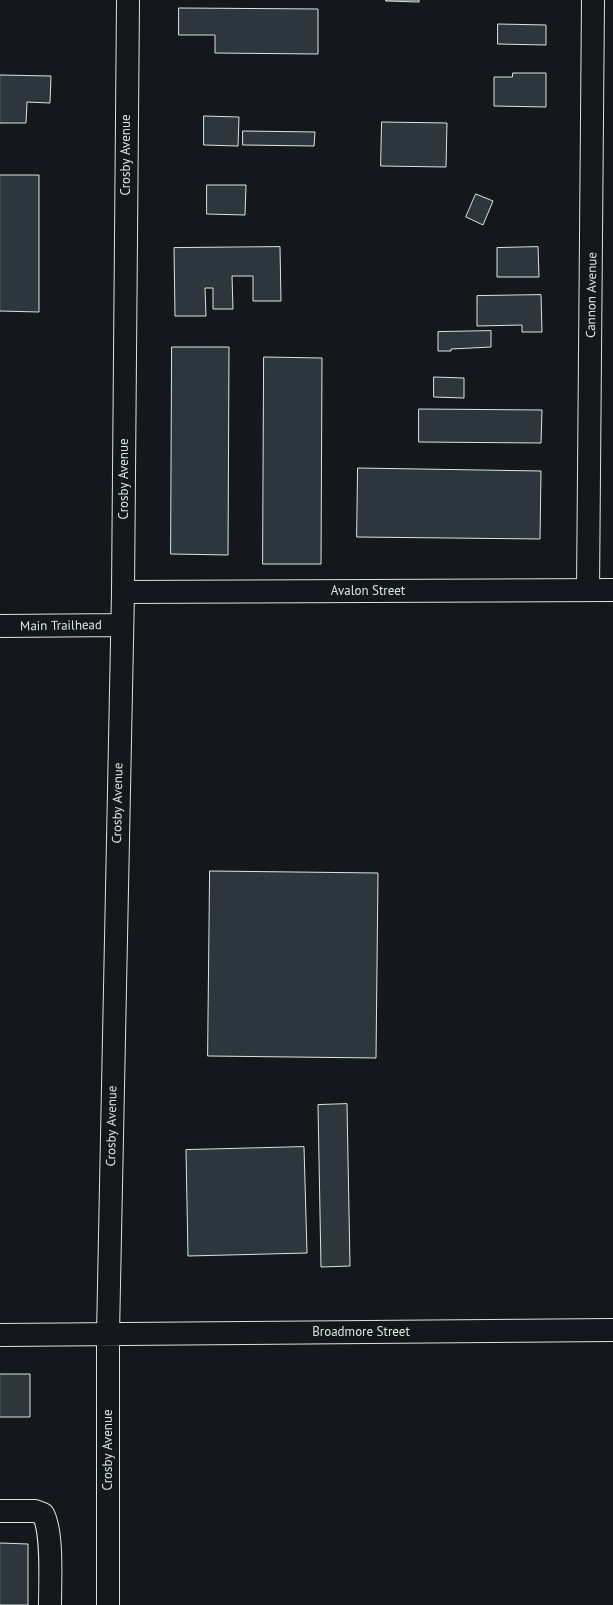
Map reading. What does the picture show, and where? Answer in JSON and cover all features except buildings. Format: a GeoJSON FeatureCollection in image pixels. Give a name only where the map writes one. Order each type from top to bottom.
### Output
{"type":"FeatureCollection","features":[{"type":"Feature","properties":{"kind":"street","name":"Crosby Avenue"},"geometry":{"type":"LineString","coordinates":[[108,1605],[108,1334],[123,592],[128,0]]}},
{"type":"Feature","properties":{"kind":"street","name":"Cannon Avenue"},"geometry":{"type":"LineString","coordinates":[[588,590],[593,0]]}},
{"type":"Feature","properties":{"kind":"street","name":"Avalon Street"},"geometry":{"type":"LineString","coordinates":[[123,592],[613,590]]}},
{"type":"Feature","properties":{"kind":"street","name":"Main Trailhead"},"geometry":{"type":"LineString","coordinates":[[0,626],[122,625]]}},
{"type":"Feature","properties":{"kind":"street","name":"Broadmore Street"},"geometry":{"type":"LineString","coordinates":[[0,1335],[613,1330]]}},
{"type":"Feature","properties":{"kind":"street"},"geometry":{"type":"LineString","coordinates":[[0,1510],[35,1512],[43,1514],[45,1517],[49,1536],[50,1605]]}}]}
